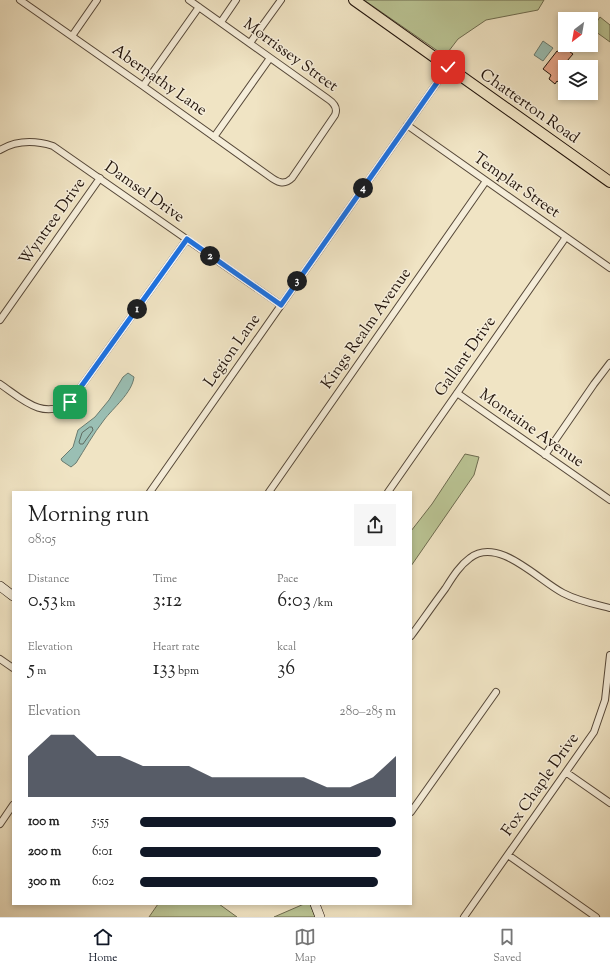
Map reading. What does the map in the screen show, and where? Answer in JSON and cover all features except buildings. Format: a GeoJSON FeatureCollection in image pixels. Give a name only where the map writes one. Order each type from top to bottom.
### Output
{"type":"FeatureCollection","features":[{"type":"Feature","properties":{"kind":"main road","name":"Chatterton Road"},"geometry":{"type":"LineString","coordinates":[[354,0],[610,182]]}},
{"type":"Feature","properties":{"kind":"street","name":"Abernathy Lane"},"geometry":{"type":"LineString","coordinates":[[20,0],[277,182],[283,183]]}},
{"type":"Feature","properties":{"kind":"street"},"geometry":{"type":"LineString","coordinates":[[72,36],[97,0]]}},
{"type":"Feature","properties":{"kind":"street","name":"Morrissey Street"},"geometry":{"type":"LineString","coordinates":[[189,0],[335,105],[335,115],[292,178],[283,183]]}},
{"type":"Feature","properties":{"kind":"street"},"geometry":{"type":"LineString","coordinates":[[221,22],[236,0]]}},
{"type":"Feature","properties":{"kind":"street"},"geometry":{"type":"LineString","coordinates":[[250,43],[281,0]]}},
{"type":"Feature","properties":{"kind":"street"},"geometry":{"type":"LineString","coordinates":[[143,86],[199,7]]}},
{"type":"Feature","properties":{"kind":"street"},"geometry":{"type":"LineString","coordinates":[[214,137],[270,58]]}},
{"type":"Feature","properties":{"kind":"street","name":"Legion Lane"},"geometry":{"type":"LineString","coordinates":[[151,491],[448,67]]}},
{"type":"Feature","properties":{"kind":"street","name":"Templar Street"},"geometry":{"type":"LineString","coordinates":[[407,124],[610,268]]}},
{"type":"Feature","properties":{"kind":"street","name":"Damsel Drive"},"geometry":{"type":"LineString","coordinates":[[0,150],[15,143],[27,141],[53,146],[281,305]]}},
{"type":"Feature","properties":{"kind":"street","name":"Wyntree Drive"},"geometry":{"type":"LineString","coordinates":[[0,320],[100,178]]}},
{"type":"Feature","properties":{"kind":"street","name":"Kings Realm Avenue"},"geometry":{"type":"LineString","coordinates":[[270,491],[486,181]]}},
{"type":"Feature","properties":{"kind":"street","name":"Gallant Drive"},"geometry":{"type":"LineString","coordinates":[[389,491],[566,237]]}},
{"type":"Feature","properties":{"kind":"street"},"geometry":{"type":"LineString","coordinates":[[0,384],[31,406],[39,409],[48,410],[63,406],[72,400],[187,239]]}},
{"type":"Feature","properties":{"kind":"street"},"geometry":{"type":"LineString","coordinates":[[546,455],[610,363]]}},
{"type":"Feature","properties":{"kind":"street","name":"Montaine Avenue"},"geometry":{"type":"LineString","coordinates":[[457,393],[610,500]]}},
{"type":"Feature","properties":{"kind":"street"},"geometry":{"type":"LineString","coordinates":[[412,635],[461,566],[475,554],[486,551],[493,551],[510,558],[546,583],[568,595],[610,608]]}},
{"type":"Feature","properties":{"kind":"street"},"geometry":{"type":"LineString","coordinates":[[0,586],[12,595]]}},
{"type":"Feature","properties":{"kind":"street","name":"Fox Chaple Drive"},"geometry":{"type":"LineString","coordinates":[[464,917],[567,773],[594,732],[607,700],[610,655]]}},
{"type":"Feature","properties":{"kind":"street"},"geometry":{"type":"LineString","coordinates":[[0,659],[12,667]]}},
{"type":"Feature","properties":{"kind":"street"},"geometry":{"type":"LineString","coordinates":[[412,811],[496,692]]}},
{"type":"Feature","properties":{"kind":"street"},"geometry":{"type":"LineString","coordinates":[[567,773],[610,803]]}},
{"type":"Feature","properties":{"kind":"street"},"geometry":{"type":"LineString","coordinates":[[0,824],[12,807]]}},
{"type":"Feature","properties":{"kind":"street"},"geometry":{"type":"LineString","coordinates":[[508,855],[596,917]]}},
{"type":"Feature","properties":{"kind":"street"},"geometry":{"type":"LineString","coordinates":[[315,905],[320,917]]}},
{"type":"Feature","properties":{"kind":"green space"},"geometry":{"type":"Polygon","coordinates":[[[364,0],[544,0],[538,10],[486,20],[458,39],[445,56],[364,0]]]}},
{"type":"Feature","properties":{"kind":"green space"},"geometry":{"type":"Polygon","coordinates":[[[600,17],[610,25],[610,42],[598,33],[598,20],[600,17]]]}},
{"type":"Feature","properties":{"kind":"green space"},"geometry":{"type":"Polygon","coordinates":[[[465,454],[479,457],[474,475],[412,565],[412,530],[432,504],[465,454]]]}},
{"type":"Feature","properties":{"kind":"green space"},"geometry":{"type":"Polygon","coordinates":[[[157,905],[220,905],[237,917],[149,917],[157,905]]]}},
{"type":"Feature","properties":{"kind":"green space"},"geometry":{"type":"Polygon","coordinates":[[[302,905],[310,905],[315,917],[274,917],[302,905]]]}},
{"type":"Feature","properties":{"kind":"water"},"geometry":{"type":"Polygon","coordinates":[[[543,41],[553,48],[543,61],[534,55],[543,41]]]}},
{"type":"Feature","properties":{"kind":"water"},"geometry":{"type":"Polygon","coordinates":[[[128,373],[134,377],[130,389],[100,425],[76,463],[71,467],[62,461],[61,459],[73,447],[78,430],[95,417],[109,400],[123,377],[128,373]]]}},
{"type":"Feature","properties":{"kind":"route"},"geometry":{"type":"LineString","coordinates":[[70,402],[187,239],[281,305],[448,67]]}}]}
